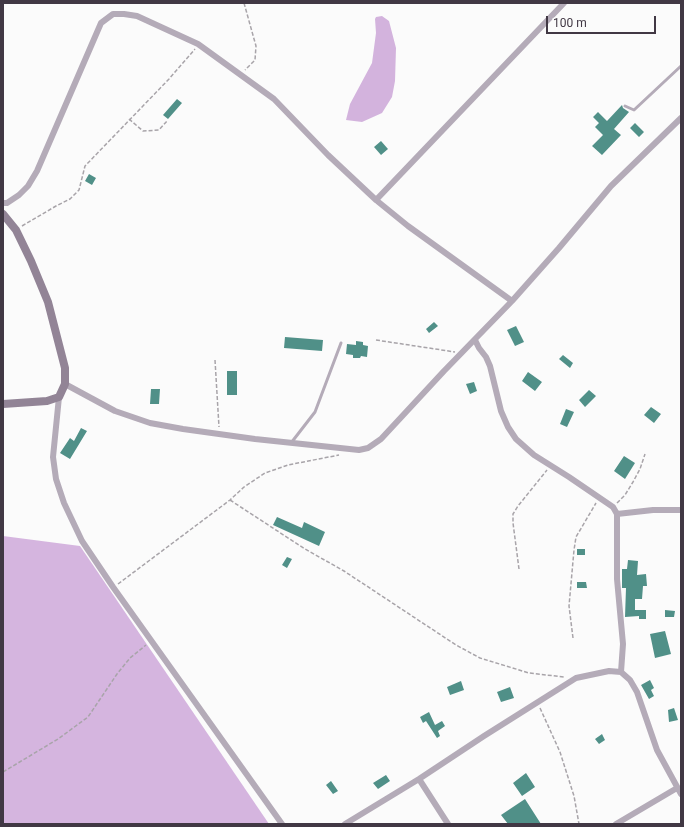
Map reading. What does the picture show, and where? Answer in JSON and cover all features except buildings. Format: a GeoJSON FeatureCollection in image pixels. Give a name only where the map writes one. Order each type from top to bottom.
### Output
{"type":"FeatureCollection","features":[{"type":"Feature","properties":{"kind":"street"},"geometry":{"type":"LineString","coordinates":[[376,200],[564,3]]}},
{"type":"Feature","properties":{"kind":"street"},"geometry":{"type":"LineString","coordinates":[[3,203],[7,203],[19,195],[28,186],[34,176],[101,23],[113,14],[137,16],[198,44],[274,99],[328,155],[376,200],[414,231],[512,301]]}},
{"type":"Feature","properties":{"kind":"street"},"geometry":{"type":"LineString","coordinates":[[65,384],[115,412],[150,423],[220,435],[359,450],[368,448],[381,439],[512,301],[611,186],[681,118]]}},
{"type":"Feature","properties":{"kind":"street"},"geometry":{"type":"LineString","coordinates":[[3,214],[16,230],[48,302],[65,368],[65,384],[60,397],[53,457],[56,479],[64,503],[82,541],[113,587],[282,824]]}},
{"type":"Feature","properties":{"kind":"street"},"geometry":{"type":"LineString","coordinates":[[475,340],[490,366],[501,411],[508,427],[516,439],[534,455],[613,507],[617,514],[617,579],[622,644],[621,672]]}},
{"type":"Feature","properties":{"kind":"street"},"geometry":{"type":"LineString","coordinates":[[3,404],[47,401],[60,397]]}},
{"type":"Feature","properties":{"kind":"street"},"geometry":{"type":"LineString","coordinates":[[617,514],[653,510],[681,510]]}},
{"type":"Feature","properties":{"kind":"street"},"geometry":{"type":"LineString","coordinates":[[345,824],[419,779],[576,678],[609,671],[621,672],[630,680],[637,692],[657,750],[681,794]]}},
{"type":"Feature","properties":{"kind":"street"},"geometry":{"type":"LineString","coordinates":[[419,779],[448,824]]}},
{"type":"Feature","properties":{"kind":"street"},"geometry":{"type":"LineString","coordinates":[[616,824],[677,788]]}},
{"type":"Feature","properties":{"kind":"lane"},"geometry":{"type":"LineString","coordinates":[[625,106],[634,110],[681,66]]}},
{"type":"Feature","properties":{"kind":"lane"},"geometry":{"type":"LineString","coordinates":[[292,443],[315,412],[341,343]]}},
{"type":"Feature","properties":{"kind":"path"},"geometry":{"type":"LineString","coordinates":[[241,75],[255,60],[256,46],[244,3]]}},
{"type":"Feature","properties":{"kind":"path"},"geometry":{"type":"LineString","coordinates":[[16,230],[70,199],[79,190],[85,166],[169,79],[196,48]]}},
{"type":"Feature","properties":{"kind":"path"},"geometry":{"type":"LineString","coordinates":[[128,120],[143,131],[158,130],[167,121]]}},
{"type":"Feature","properties":{"kind":"path"},"geometry":{"type":"LineString","coordinates":[[376,340],[462,353]]}},
{"type":"Feature","properties":{"kind":"path"},"geometry":{"type":"LineString","coordinates":[[215,360],[220,435]]}},
{"type":"Feature","properties":{"kind":"path"},"geometry":{"type":"LineString","coordinates":[[113,587],[230,500],[244,487],[265,473],[288,465],[344,454]]}},
{"type":"Feature","properties":{"kind":"path"},"geometry":{"type":"LineString","coordinates":[[613,507],[626,495],[640,469],[645,454]]}},
{"type":"Feature","properties":{"kind":"path"},"geometry":{"type":"LineString","coordinates":[[519,569],[513,514],[550,466]]}},
{"type":"Feature","properties":{"kind":"path"},"geometry":{"type":"LineString","coordinates":[[573,638],[569,606],[576,537],[599,498]]}},
{"type":"Feature","properties":{"kind":"path"},"geometry":{"type":"LineString","coordinates":[[230,500],[299,545],[344,570],[456,645],[480,658],[529,673],[576,678]]}},
{"type":"Feature","properties":{"kind":"path"},"geometry":{"type":"LineString","coordinates":[[3,772],[58,739],[88,717],[117,674],[130,658],[152,640]]}},
{"type":"Feature","properties":{"kind":"path"},"geometry":{"type":"LineString","coordinates":[[537,702],[560,752],[574,796],[579,824]]}},
{"type":"Feature","properties":{"kind":"shaded area"},"geometry":{"type":"Polygon","coordinates":[[[382,16],[389,21],[396,48],[395,81],[392,97],[382,113],[362,122],[346,120],[350,104],[372,63],[376,33],[375,19],[376,17],[382,16]]]}},
{"type":"Feature","properties":{"kind":"shaded area"},"geometry":{"type":"Polygon","coordinates":[[[3,536],[80,546],[269,824],[3,824],[3,536]]]}}]}
